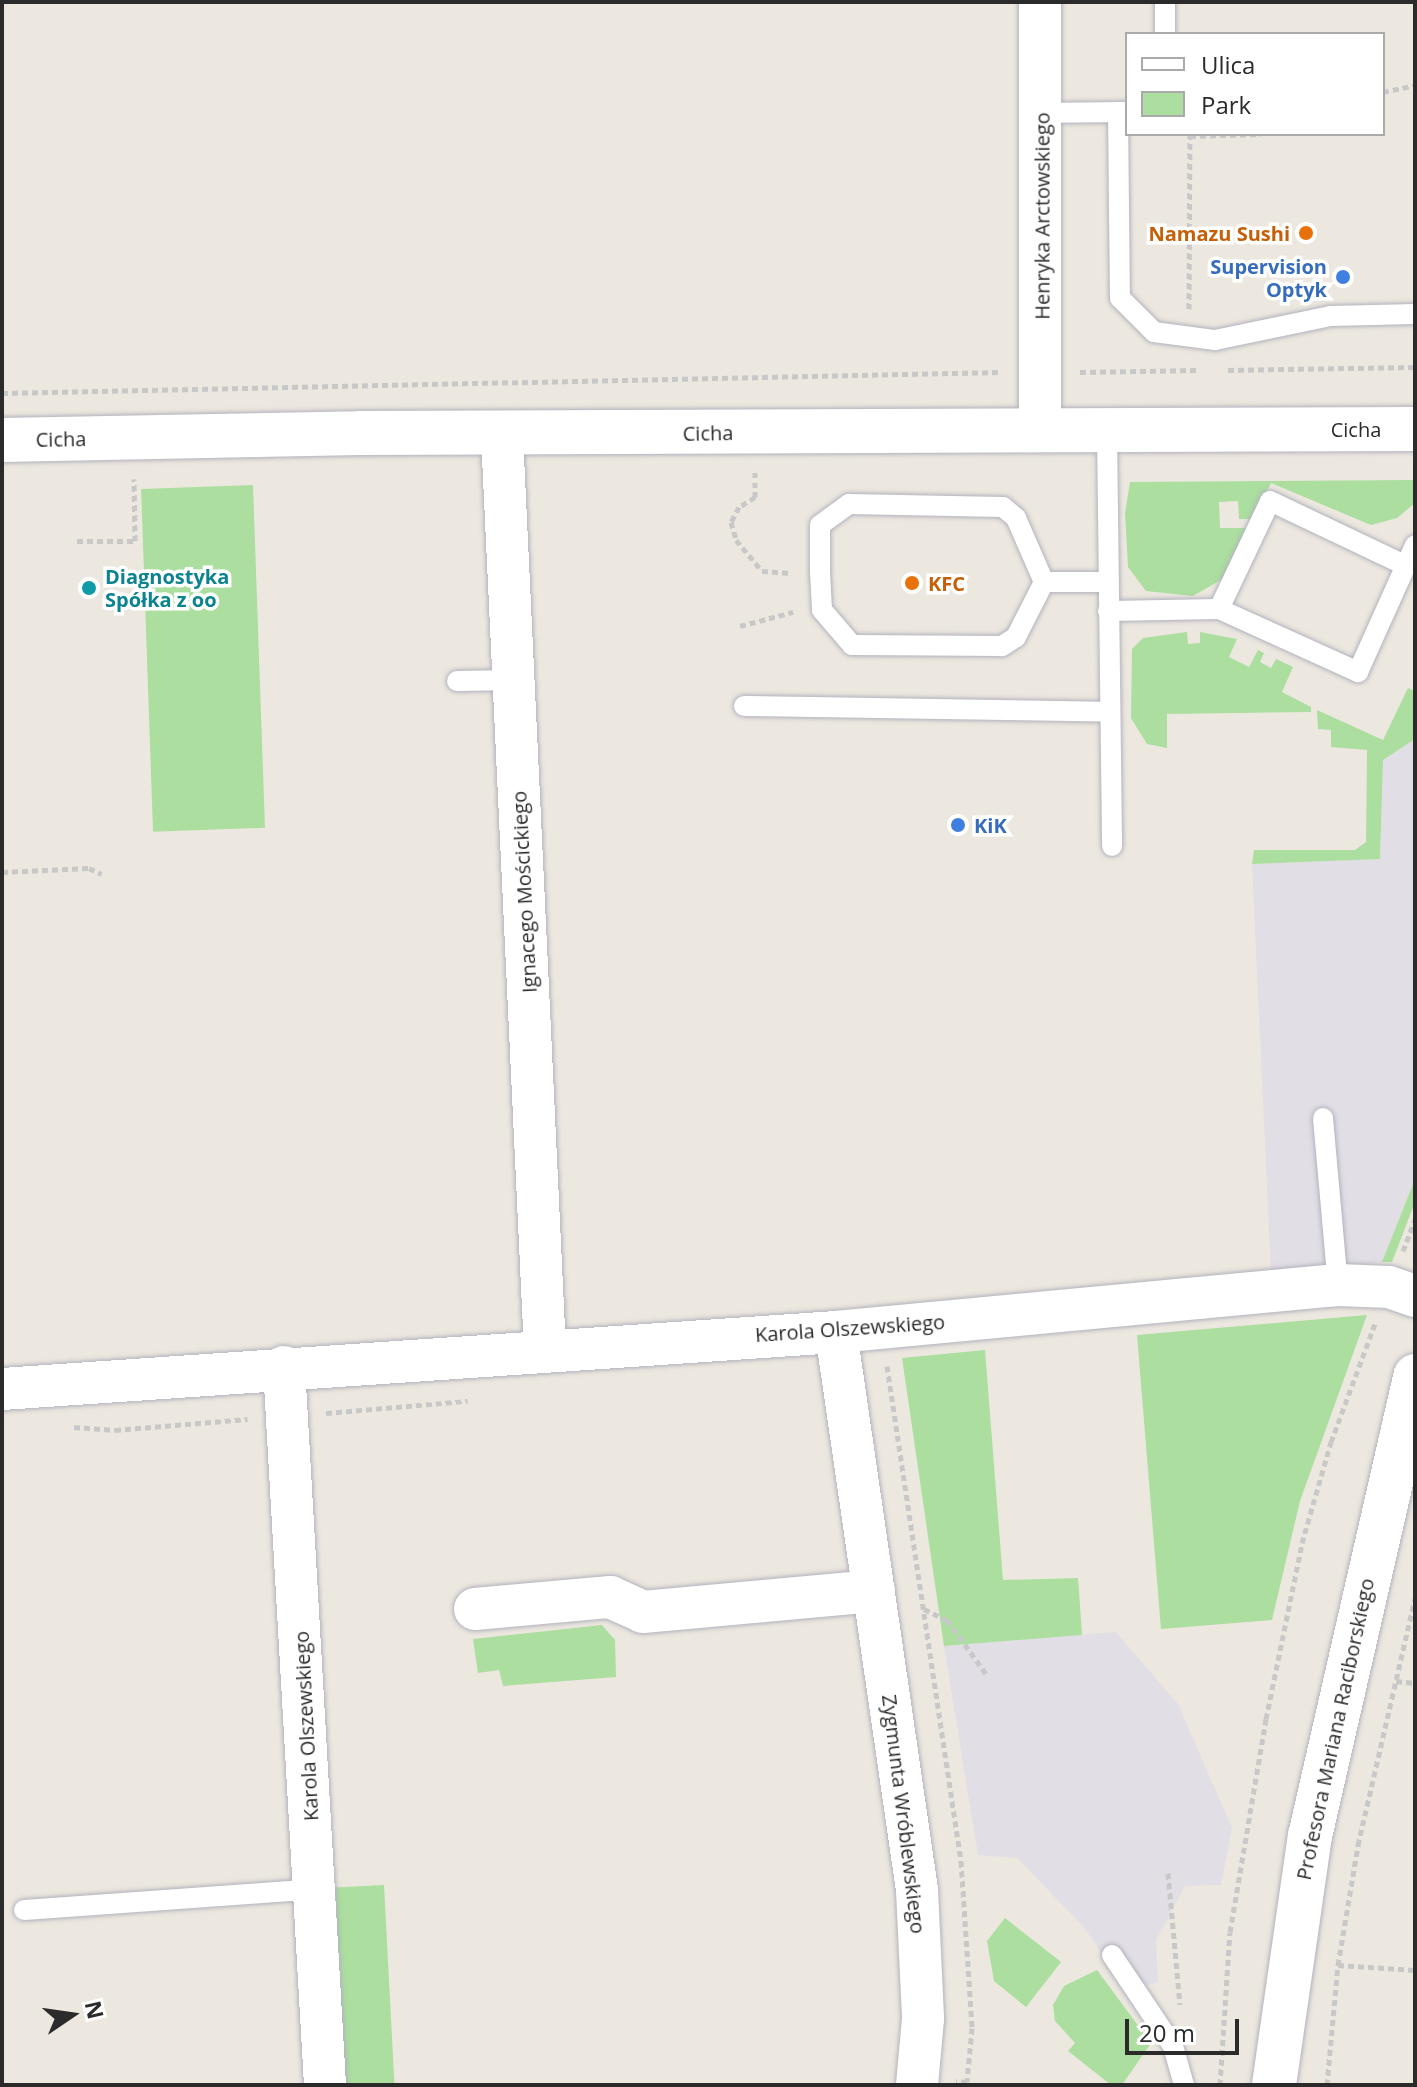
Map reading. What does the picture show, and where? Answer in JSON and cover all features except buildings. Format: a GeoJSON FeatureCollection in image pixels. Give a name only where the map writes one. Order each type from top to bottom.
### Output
{"type":"FeatureCollection","features":[{"type":"Feature","properties":{"kind":"street","name":"Henryka Arctowskiego"},"geometry":{"type":"LineString","coordinates":[[1040,2],[1043,372],[1040,430]]}},
{"type":"Feature","properties":{"kind":"street","name":"Cicha"},"geometry":{"type":"LineString","coordinates":[[2,440],[1415,429]]}},
{"type":"Feature","properties":{"kind":"street","name":"Ignacego Mościckiego"},"geometry":{"type":"LineString","coordinates":[[502,435],[545,1350]]}},
{"type":"Feature","properties":{"kind":"street","name":"Karola Olszewskiego"},"geometry":{"type":"LineString","coordinates":[[2,1389],[284,1367],[836,1332],[1338,1285],[1402,1292]]}},
{"type":"Feature","properties":{"kind":"street","name":"Zygmunta Wróblewskiego"},"geometry":{"type":"LineString","coordinates":[[836,1332],[917,1890],[923,2019],[917,2085]]}},
{"type":"Feature","properties":{"kind":"street","name":"Karola Olszewskiego"},"geometry":{"type":"LineString","coordinates":[[284,1367],[325,2085]]}},
{"type":"Feature","properties":{"kind":"street","name":"Profesora Mariana Raciborskiego"},"geometry":{"type":"LineString","coordinates":[[1274,2085],[1310,1836],[1415,1376]]}},
{"type":"Feature","properties":{"kind":"street"},"geometry":{"type":"LineString","coordinates":[[475,1609],[610,1597],[643,1612],[874,1591]]}},
{"type":"Feature","properties":{"kind":"lane"},"geometry":{"type":"LineString","coordinates":[[1165,2],[1165,32]]}},
{"type":"Feature","properties":{"kind":"lane"},"geometry":{"type":"LineString","coordinates":[[1041,113],[1122,112],[1120,298],[1154,332],[1215,340],[1331,316],[1415,314]]}},
{"type":"Feature","properties":{"kind":"lane"},"geometry":{"type":"LineString","coordinates":[[1107,430],[1112,846]]}},
{"type":"Feature","properties":{"kind":"lane"},"geometry":{"type":"LineString","coordinates":[[1219,609],[1270,501],[1405,565]]}},
{"type":"Feature","properties":{"kind":"lane"},"geometry":{"type":"LineString","coordinates":[[849,504],[1003,507],[1016,518],[1044,582],[1016,637],[1002,646],[852,645],[822,610],[820,525],[849,504]]}},
{"type":"Feature","properties":{"kind":"lane"},"geometry":{"type":"LineString","coordinates":[[1108,611],[1219,609],[1358,672],[1415,545]]}},
{"type":"Feature","properties":{"kind":"lane"},"geometry":{"type":"LineString","coordinates":[[1044,582],[1107,582]]}},
{"type":"Feature","properties":{"kind":"lane"},"geometry":{"type":"LineString","coordinates":[[457,681],[514,680]]}},
{"type":"Feature","properties":{"kind":"lane"},"geometry":{"type":"LineString","coordinates":[[744,706],[1108,712]]}},
{"type":"Feature","properties":{"kind":"lane"},"geometry":{"type":"LineString","coordinates":[[1323,1118],[1338,1285]]}},
{"type":"Feature","properties":{"kind":"lane"},"geometry":{"type":"LineString","coordinates":[[24,1910],[315,1889]]}},
{"type":"Feature","properties":{"kind":"lane"},"geometry":{"type":"LineString","coordinates":[[1112,1955],[1175,2053],[1184,2085]]}},
{"type":"Feature","properties":{"kind":"path"},"geometry":{"type":"LineString","coordinates":[[1385,92],[1415,85]]}},
{"type":"Feature","properties":{"kind":"path"},"geometry":{"type":"LineString","coordinates":[[1189,339],[1190,136]]}},
{"type":"Feature","properties":{"kind":"path"},"geometry":{"type":"LineString","coordinates":[[2,393],[907,370],[1043,372],[1415,367]]}},
{"type":"Feature","properties":{"kind":"path"},"geometry":{"type":"LineString","coordinates":[[755,460],[755,497],[739,507],[731,522],[745,558],[762,571],[820,571]]}},
{"type":"Feature","properties":{"kind":"path"},"geometry":{"type":"LineString","coordinates":[[77,541],[135,541],[134,466]]}},
{"type":"Feature","properties":{"kind":"path"},"geometry":{"type":"LineString","coordinates":[[740,626],[781,613],[822,610]]}},
{"type":"Feature","properties":{"kind":"path"},"geometry":{"type":"LineString","coordinates":[[2,872],[89,868],[102,874]]}},
{"type":"Feature","properties":{"kind":"path"},"geometry":{"type":"LineString","coordinates":[[1220,2085],[1230,1932],[1302,1543],[1331,1442],[1402,1292]]}},
{"type":"Feature","properties":{"kind":"path"},"geometry":{"type":"LineString","coordinates":[[1327,2085],[1338,1965],[1358,1845],[1415,1599]]}},
{"type":"Feature","properties":{"kind":"path"},"geometry":{"type":"LineString","coordinates":[[924,1609],[947,1620],[987,1675]]}},
{"type":"Feature","properties":{"kind":"path"},"geometry":{"type":"LineString","coordinates":[[1396,1681],[1415,1683]]}},
{"type":"Feature","properties":{"kind":"path"},"geometry":{"type":"LineString","coordinates":[[1168,1873],[1181,1985],[1175,2053]]}},
{"type":"Feature","properties":{"kind":"path"},"geometry":{"type":"LineString","coordinates":[[1338,1965],[1415,1970]]}},
{"type":"Feature","properties":{"kind":"shaded area"},"geometry":{"type":"Polygon","coordinates":[[[1415,739],[1415,1179],[1382,1262],[1271,1273],[1252,864],[1380,859],[1383,760],[1415,739]]]}},
{"type":"Feature","properties":{"kind":"shaded area"},"geometry":{"type":"Polygon","coordinates":[[[1116,1632],[1178,1704],[1232,1828],[1221,1885],[1185,1886],[1156,1940],[1158,1982],[1128,1991],[1083,1926],[1017,1858],[978,1855],[944,1646],[1116,1632]]]}},
{"type":"Feature","properties":{"kind":"green space"},"geometry":{"type":"Polygon","coordinates":[[[1415,480],[1415,503],[1397,518],[1371,525],[1271,483],[1253,519],[1239,519],[1238,501],[1219,502],[1220,528],[1249,528],[1226,577],[1193,596],[1146,591],[1128,567],[1125,513],[1130,482],[1415,480]]]}},
{"type":"Feature","properties":{"kind":"green space"},"geometry":{"type":"Polygon","coordinates":[[[253,485],[265,828],[153,832],[141,489],[253,485]]]}},
{"type":"Feature","properties":{"kind":"green space"},"geometry":{"type":"Polygon","coordinates":[[[1187,632],[1188,644],[1200,643],[1200,632],[1237,639],[1229,657],[1249,667],[1258,650],[1264,653],[1260,662],[1271,668],[1276,659],[1293,667],[1282,692],[1311,707],[1311,712],[1167,714],[1167,748],[1147,744],[1131,718],[1132,649],[1143,638],[1187,632]]]}},
{"type":"Feature","properties":{"kind":"green space"},"geometry":{"type":"Polygon","coordinates":[[[1408,688],[1415,691],[1415,739],[1383,760],[1380,859],[1252,864],[1254,850],[1355,850],[1366,842],[1367,750],[1331,747],[1331,730],[1318,729],[1317,710],[1383,740],[1408,688]]]}},
{"type":"Feature","properties":{"kind":"green space"},"geometry":{"type":"Polygon","coordinates":[[[1415,1179],[1415,1202],[1392,1262],[1382,1262],[1415,1179]]]}},
{"type":"Feature","properties":{"kind":"green space"},"geometry":{"type":"Polygon","coordinates":[[[1367,1315],[1300,1501],[1272,1620],[1161,1629],[1137,1335],[1367,1315]]]}},
{"type":"Feature","properties":{"kind":"green space"},"geometry":{"type":"Polygon","coordinates":[[[985,1350],[1003,1580],[1078,1578],[1082,1635],[944,1646],[902,1358],[985,1350]]]}},
{"type":"Feature","properties":{"kind":"green space"},"geometry":{"type":"Polygon","coordinates":[[[602,1625],[615,1640],[616,1677],[503,1686],[499,1670],[478,1673],[473,1639],[602,1625]]]}},
{"type":"Feature","properties":{"kind":"green space"},"geometry":{"type":"Polygon","coordinates":[[[384,1885],[394,2085],[345,2085],[335,1888],[384,1885]]]}},
{"type":"Feature","properties":{"kind":"green space"},"geometry":{"type":"Polygon","coordinates":[[[1005,1918],[1061,1962],[1026,2007],[994,1981],[987,1941],[1005,1918]]]}},
{"type":"Feature","properties":{"kind":"green space"},"geometry":{"type":"Polygon","coordinates":[[[1097,1970],[1151,2043],[1122,2085],[1111,2085],[1068,2051],[1075,2043],[1055,2021],[1053,2005],[1064,1986],[1097,1970]]]}},
{"type":"Feature","properties":{"kind":"place","name":"Namazu Sushi"},"geometry":{"type":"Point","coordinates":[1306,233]}},
{"type":"Feature","properties":{"kind":"place","name":"Supervision Optyk"},"geometry":{"type":"Point","coordinates":[1343,277]}},
{"type":"Feature","properties":{"kind":"place","name":"KFC"},"geometry":{"type":"Point","coordinates":[912,583]}},
{"type":"Feature","properties":{"kind":"place","name":"Diagnostyka Spółka z oo"},"geometry":{"type":"Point","coordinates":[89,588]}},
{"type":"Feature","properties":{"kind":"place","name":"KiK"},"geometry":{"type":"Point","coordinates":[958,825]}}]}
